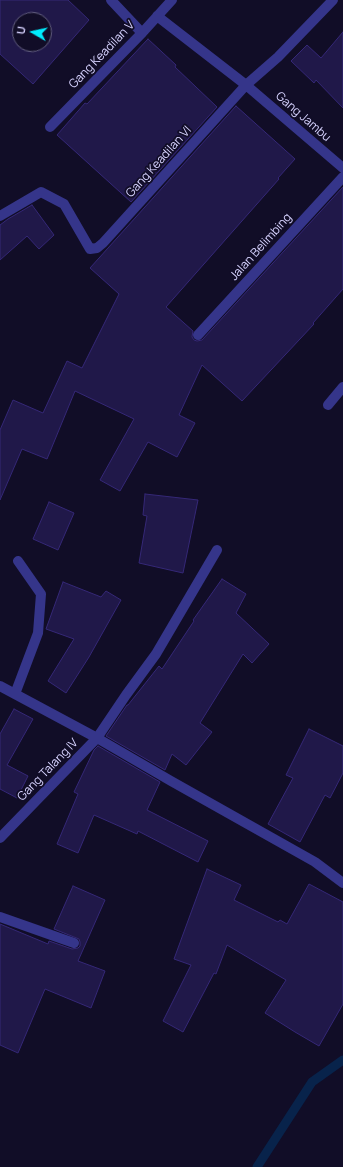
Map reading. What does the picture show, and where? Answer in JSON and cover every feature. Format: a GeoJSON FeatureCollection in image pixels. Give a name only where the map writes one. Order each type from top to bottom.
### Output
{"type":"FeatureCollection","features":[{"type":"Feature","properties":{"kind":"street"},"geometry":{"type":"LineString","coordinates":[[111,0],[142,33]]}},
{"type":"Feature","properties":{"kind":"street","name":"Gang Keadilan V"},"geometry":{"type":"LineString","coordinates":[[50,127],[142,33],[172,0]]}},
{"type":"Feature","properties":{"kind":"street","name":"Gang Keadilan VI"},"geometry":{"type":"LineString","coordinates":[[0,216],[41,192],[64,204],[90,249],[97,248],[246,85],[278,57],[333,0]]}},
{"type":"Feature","properties":{"kind":"street","name":"Gang Jambu"},"geometry":{"type":"LineString","coordinates":[[157,16],[246,85],[343,168]]}},
{"type":"Feature","properties":{"kind":"street","name":"Jalan Belimbing"},"geometry":{"type":"LineString","coordinates":[[198,335],[343,177]]}},
{"type":"Feature","properties":{"kind":"street"},"geometry":{"type":"LineString","coordinates":[[328,405],[340,390]]}},
{"type":"Feature","properties":{"kind":"street","name":"Gang Talang IV"},"geometry":{"type":"LineString","coordinates":[[0,838],[97,738],[156,654],[217,550]]}},
{"type":"Feature","properties":{"kind":"street"},"geometry":{"type":"LineString","coordinates":[[15,694],[38,633],[41,594],[18,561]]}},
{"type":"Feature","properties":{"kind":"street"},"geometry":{"type":"LineString","coordinates":[[0,686],[97,738],[315,862],[343,883]]}},
{"type":"Feature","properties":{"kind":"street"},"geometry":{"type":"LineString","coordinates":[[0,917],[74,943]]}},
{"type":"Feature","properties":{"kind":"building"},"geometry":{"type":"Polygon","coordinates":[[[0,0],[68,0],[89,20],[33,84],[0,54],[0,0]]]}},
{"type":"Feature","properties":{"kind":"building"},"geometry":{"type":"Polygon","coordinates":[[[343,32],[343,108],[316,80],[314,83],[291,61],[307,45],[321,58],[343,32]]]}},
{"type":"Feature","properties":{"kind":"building"},"geometry":{"type":"Polygon","coordinates":[[[148,39],[217,107],[131,202],[57,135],[85,103],[87,104],[148,39]]]}},
{"type":"Feature","properties":{"kind":"building"},"geometry":{"type":"Polygon","coordinates":[[[236,106],[295,159],[166,307],[193,331],[192,337],[194,340],[202,340],[343,187],[343,289],[313,323],[314,324],[242,401],[202,365],[179,415],[195,423],[177,457],[148,442],[120,491],[100,480],[134,419],[75,391],[47,459],[22,449],[0,500],[0,430],[13,400],[43,413],[67,361],[82,368],[119,294],[90,268],[236,106]]]}},
{"type":"Feature","properties":{"kind":"building"},"geometry":{"type":"Polygon","coordinates":[[[32,205],[54,235],[39,249],[27,236],[0,260],[0,225],[32,205]]]}},
{"type":"Feature","properties":{"kind":"building"},"geometry":{"type":"Polygon","coordinates":[[[145,494],[198,500],[183,573],[139,563],[147,516],[143,515],[145,494]]]}},
{"type":"Feature","properties":{"kind":"building"},"geometry":{"type":"Polygon","coordinates":[[[49,502],[74,513],[58,550],[33,539],[49,502]]]}},
{"type":"Feature","properties":{"kind":"building"},"geometry":{"type":"Polygon","coordinates":[[[222,579],[246,594],[236,613],[269,644],[252,663],[243,654],[200,723],[212,732],[186,765],[172,754],[165,770],[106,736],[127,705],[159,666],[162,669],[194,621],[193,620],[222,579]]]}},
{"type":"Feature","properties":{"kind":"building"},"geometry":{"type":"Polygon","coordinates":[[[63,582],[101,597],[106,591],[121,600],[89,657],[66,693],[48,681],[74,639],[46,629],[63,582]]]}},
{"type":"Feature","properties":{"kind":"building"},"geometry":{"type":"Polygon","coordinates":[[[14,709],[33,719],[7,765],[28,776],[17,798],[0,789],[0,734],[14,709]]]}},
{"type":"Feature","properties":{"kind":"building"},"geometry":{"type":"Polygon","coordinates":[[[309,729],[343,746],[343,773],[330,798],[325,795],[300,842],[268,824],[293,778],[286,775],[309,729]]]}},
{"type":"Feature","properties":{"kind":"building"},"geometry":{"type":"Polygon","coordinates":[[[98,746],[160,782],[147,810],[208,841],[198,862],[138,831],[137,834],[94,815],[78,853],[57,844],[78,794],[74,792],[94,750],[98,746]]]}},
{"type":"Feature","properties":{"kind":"building"},"geometry":{"type":"Polygon","coordinates":[[[207,869],[241,885],[234,900],[278,922],[280,920],[287,924],[309,884],[343,902],[343,1004],[319,1046],[265,1013],[286,980],[227,945],[216,974],[214,973],[183,1032],[163,1021],[191,965],[174,959],[207,869]]]}},
{"type":"Feature","properties":{"kind":"building"},"geometry":{"type":"Polygon","coordinates":[[[73,886],[105,900],[78,961],[105,971],[91,1008],[45,989],[18,1053],[0,1045],[0,924],[48,944],[49,941],[72,949],[78,948],[80,946],[79,939],[54,929],[73,886]]]}},
{"type":"Feature","properties":{"kind":"waterway"},"geometry":{"type":"LineString","coordinates":[[257,1167],[312,1082],[343,1060]]}}]}
